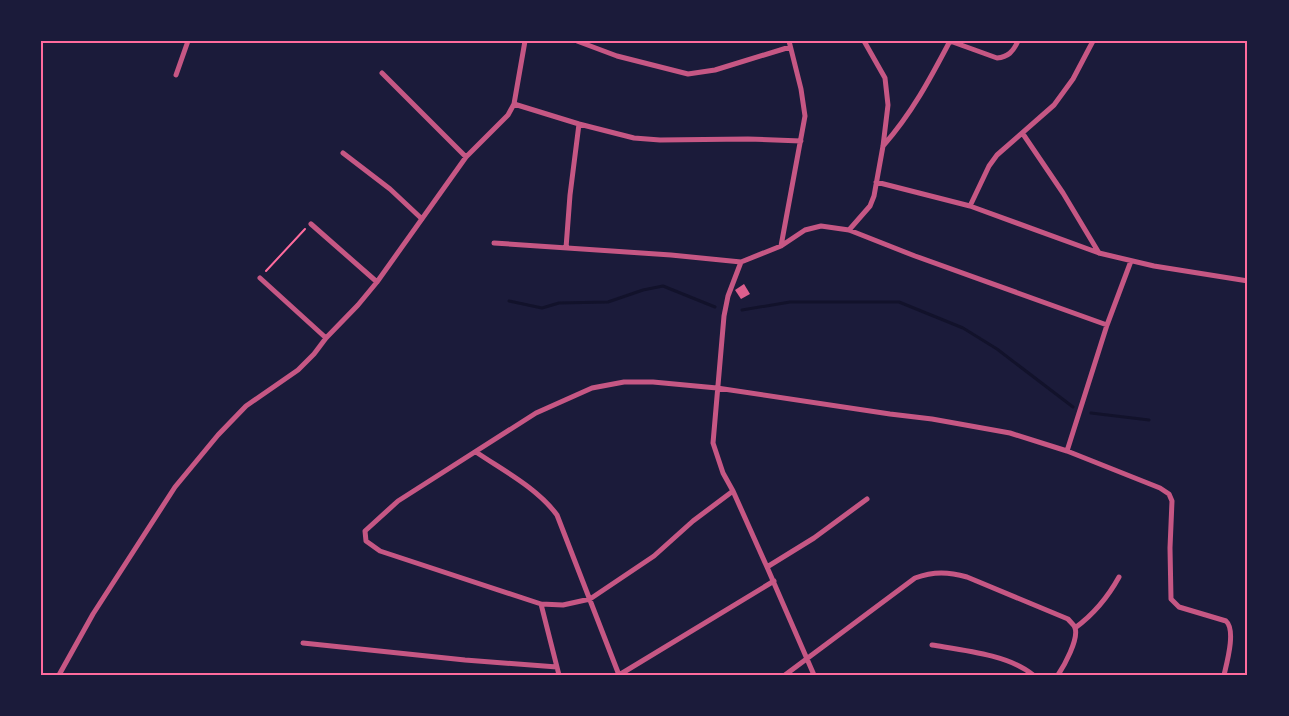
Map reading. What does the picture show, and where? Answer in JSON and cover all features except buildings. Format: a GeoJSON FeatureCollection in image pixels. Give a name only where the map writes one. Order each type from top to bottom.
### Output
{"type":"FeatureCollection","features":[{"type":"Feature","properties":{"kind":"street"},"geometry":{"type":"LineString","coordinates":[[176,75],[188,41]]}},
{"type":"Feature","properties":{"kind":"street"},"geometry":{"type":"LineString","coordinates":[[59,675],[93,614],[175,488],[218,435],[246,406],[298,370],[358,305],[377,282],[466,157],[508,115],[514,104],[525,41]]}},
{"type":"Feature","properties":{"kind":"street"},"geometry":{"type":"LineString","coordinates":[[577,41],[617,56],[688,74],[715,70],[789,44],[804,116],[781,246]]}},
{"type":"Feature","properties":{"kind":"street"},"geometry":{"type":"LineString","coordinates":[[849,230],[870,206],[883,146],[888,105],[886,83],[880,67],[864,41]]}},
{"type":"Feature","properties":{"kind":"street"},"geometry":{"type":"LineString","coordinates":[[883,146],[912,110],[950,41],[996,58],[1004,58],[1010,54],[1018,41]]}},
{"type":"Feature","properties":{"kind":"street"},"geometry":{"type":"LineString","coordinates":[[970,206],[989,166],[997,155],[1023,134],[1065,92],[1093,41]]}},
{"type":"Feature","properties":{"kind":"street"},"geometry":{"type":"LineString","coordinates":[[382,73],[466,157]]}},
{"type":"Feature","properties":{"kind":"street"},"geometry":{"type":"LineString","coordinates":[[514,104],[579,124],[634,138],[660,140],[801,141]]}},
{"type":"Feature","properties":{"kind":"street"},"geometry":{"type":"LineString","coordinates":[[566,248],[570,195],[579,124]]}},
{"type":"Feature","properties":{"kind":"street"},"geometry":{"type":"LineString","coordinates":[[1023,134],[1063,193],[1099,253]]}},
{"type":"Feature","properties":{"kind":"street"},"geometry":{"type":"LineString","coordinates":[[343,153],[390,189],[422,219]]}},
{"type":"Feature","properties":{"kind":"street"},"geometry":{"type":"LineString","coordinates":[[876,182],[970,206],[1099,253],[1131,261],[1248,281]]}},
{"type":"Feature","properties":{"kind":"street"},"geometry":{"type":"LineString","coordinates":[[310,224],[377,282]]}},
{"type":"Feature","properties":{"kind":"street"},"geometry":{"type":"LineString","coordinates":[[494,243],[672,255],[741,262],[781,246],[805,230],[821,226],[849,230],[915,256],[1108,325]]}},
{"type":"Feature","properties":{"kind":"street"},"geometry":{"type":"LineString","coordinates":[[1067,451],[1131,261]]}},
{"type":"Feature","properties":{"kind":"street"},"geometry":{"type":"LineString","coordinates":[[741,262],[726,305],[713,443],[723,473],[774,581],[814,675]]}},
{"type":"Feature","properties":{"kind":"street"},"geometry":{"type":"LineString","coordinates":[[260,278],[326,338]]}},
{"type":"Feature","properties":{"kind":"street"},"geometry":{"type":"LineString","coordinates":[[733,491],[654,556],[590,599],[563,605],[541,604],[380,552],[366,541],[365,531],[398,501],[536,413],[592,388],[624,382],[653,382],[717,388],[932,419],[1010,434],[1067,451],[1160,488],[1168,494],[1172,501],[1170,548],[1171,599],[1178,607],[1226,621],[1231,627],[1231,638],[1224,675]]}},
{"type":"Feature","properties":{"kind":"street"},"geometry":{"type":"LineString","coordinates":[[476,452],[533,490],[548,503],[557,516],[619,675],[774,581]]}},
{"type":"Feature","properties":{"kind":"street"},"geometry":{"type":"LineString","coordinates":[[767,567],[814,538],[867,499]]}},
{"type":"Feature","properties":{"kind":"street"},"geometry":{"type":"LineString","coordinates":[[785,675],[915,578],[927,574],[951,573],[967,577],[1068,619],[1075,628],[1074,640],[1058,675]]}},
{"type":"Feature","properties":{"kind":"street"},"geometry":{"type":"LineString","coordinates":[[1075,628],[1110,593],[1119,577]]}},
{"type":"Feature","properties":{"kind":"street"},"geometry":{"type":"LineString","coordinates":[[541,604],[559,675]]}},
{"type":"Feature","properties":{"kind":"street"},"geometry":{"type":"LineString","coordinates":[[303,643],[465,660],[557,667]]}},
{"type":"Feature","properties":{"kind":"street"},"geometry":{"type":"LineString","coordinates":[[932,645],[982,654],[1017,665],[1033,675]]}},
{"type":"Feature","properties":{"kind":"path"},"geometry":{"type":"LineString","coordinates":[[260,278],[310,224]]}},
{"type":"Feature","properties":{"kind":"waterway"},"geometry":{"type":"LineString","coordinates":[[509,301],[542,308],[559,303],[608,302],[643,290],[663,286],[715,307]]}},
{"type":"Feature","properties":{"kind":"waterway"},"geometry":{"type":"LineString","coordinates":[[742,310],[790,302],[899,302],[963,328],[997,349],[1073,407]]}},
{"type":"Feature","properties":{"kind":"waterway"},"geometry":{"type":"LineString","coordinates":[[1091,413],[1149,420]]}}]}
